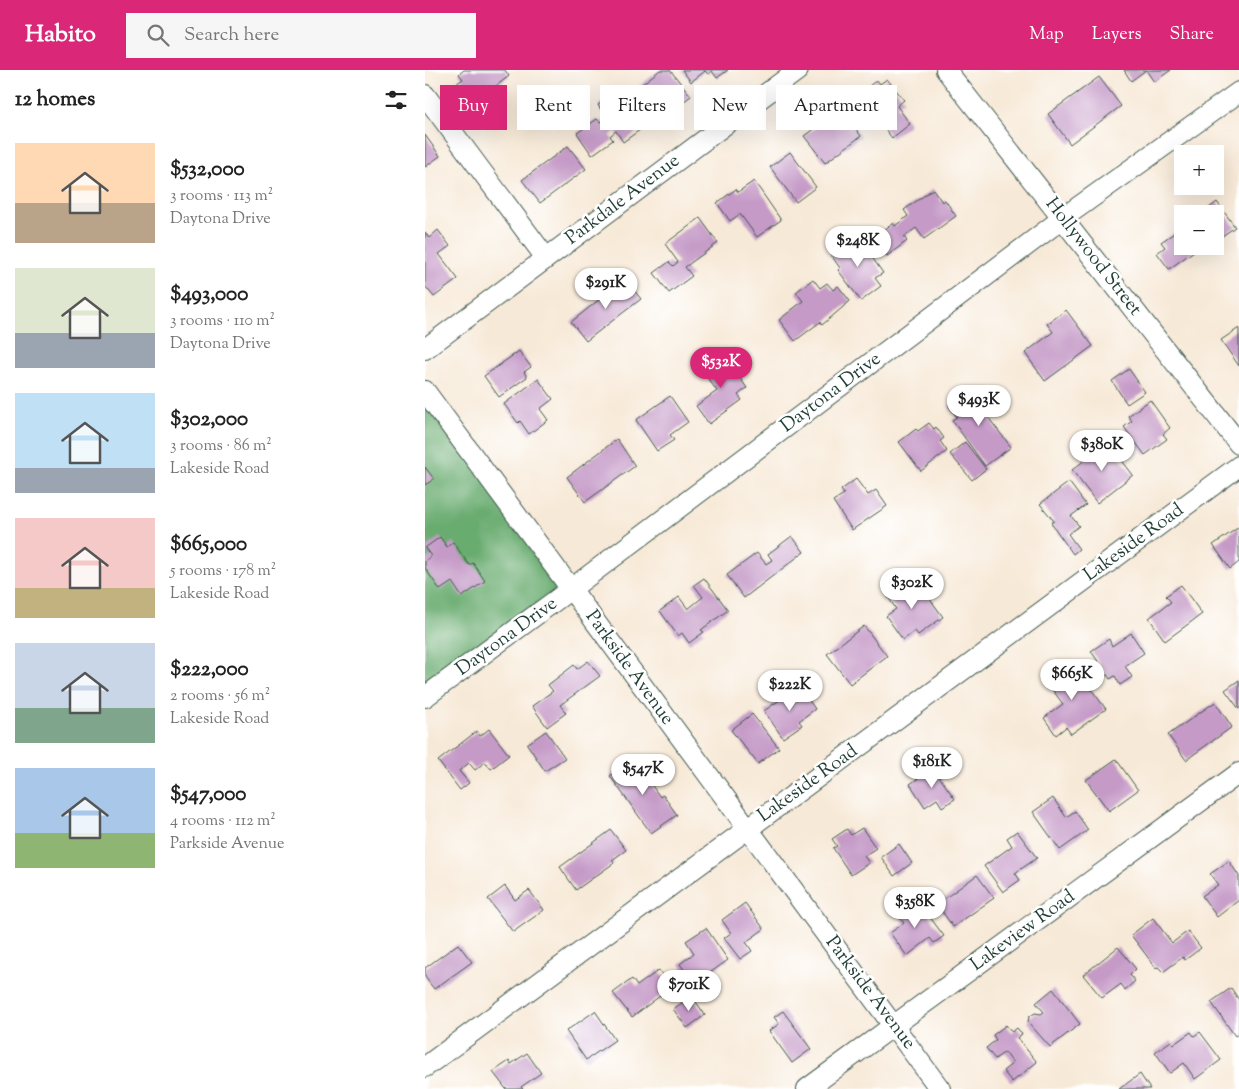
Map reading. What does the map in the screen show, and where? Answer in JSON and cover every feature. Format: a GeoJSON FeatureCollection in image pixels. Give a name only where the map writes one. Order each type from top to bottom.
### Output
{"type":"FeatureCollection","features":[{"type":"Feature","properties":{"kind":"street","name":"Parkdale Avenue"},"geometry":{"type":"LineString","coordinates":[[425,349],[798,70]]}},
{"type":"Feature","properties":{"kind":"street","name":"Hollywood Street"},"geometry":{"type":"LineString","coordinates":[[946,70],[1239,444]]}},
{"type":"Feature","properties":{"kind":"street","name":"Daytona Drive"},"geometry":{"type":"LineString","coordinates":[[425,697],[1063,218],[1239,92]]}},
{"type":"Feature","properties":{"kind":"street"},"geometry":{"type":"LineString","coordinates":[[425,95],[545,258]]}},
{"type":"Feature","properties":{"kind":"street","name":"Parkside Avenue"},"geometry":{"type":"LineString","coordinates":[[425,391],[940,1089]]}},
{"type":"Feature","properties":{"kind":"street","name":"Lakeside Road"},"geometry":{"type":"LineString","coordinates":[[425,1067],[1239,466]]}},
{"type":"Feature","properties":{"kind":"street","name":"Lakeview Road"},"geometry":{"type":"LineString","coordinates":[[807,1089],[1239,773]]}},
{"type":"Feature","properties":{"kind":"green space"},"geometry":{"type":"Polygon","coordinates":[[[425,391],[570,590],[425,697],[425,391]]]}},
{"type":"Feature","properties":{"kind":"building"},"geometry":{"type":"Polygon","coordinates":[[[464,70],[505,70],[509,76],[497,85],[454,85],[463,79],[459,74],[464,70]]]}},
{"type":"Feature","properties":{"kind":"building"},"geometry":{"type":"Polygon","coordinates":[[[660,70],[670,70],[682,85],[641,85],[660,70]]]}},
{"type":"Feature","properties":{"kind":"building"},"geometry":{"type":"Polygon","coordinates":[[[682,70],[728,70],[717,78],[712,71],[708,74],[705,71],[691,82],[682,70]]]}},
{"type":"Feature","properties":{"kind":"building"},"geometry":{"type":"Polygon","coordinates":[[[1124,70],[1146,70],[1131,81],[1124,70]]]}},
{"type":"Feature","properties":{"kind":"building"},"geometry":{"type":"Polygon","coordinates":[[[1146,70],[1171,70],[1154,82],[1146,70]]]}},
{"type":"Feature","properties":{"kind":"building"},"geometry":{"type":"Polygon","coordinates":[[[1099,77],[1121,106],[1070,144],[1048,114],[1099,77]]]}},
{"type":"Feature","properties":{"kind":"building"},"geometry":{"type":"Polygon","coordinates":[[[887,79],[892,85],[870,85],[877,80],[880,84],[887,79]]]}},
{"type":"Feature","properties":{"kind":"building"},"geometry":{"type":"Polygon","coordinates":[[[684,87],[691,96],[684,101],[684,87]]]}},
{"type":"Feature","properties":{"kind":"building"},"geometry":{"type":"Polygon","coordinates":[[[897,91],[904,100],[897,106],[897,91]]]}},
{"type":"Feature","properties":{"kind":"building"},"geometry":{"type":"Polygon","coordinates":[[[897,106],[910,124],[892,138],[886,130],[897,130],[897,106]]]}},
{"type":"Feature","properties":{"kind":"building"},"geometry":{"type":"Polygon","coordinates":[[[597,119],[600,122],[600,130],[640,130],[623,142],[616,131],[610,136],[613,140],[592,155],[577,133],[581,130],[590,130],[590,124],[597,119]]]}},
{"type":"Feature","properties":{"kind":"building"},"geometry":{"type":"Polygon","coordinates":[[[812,130],[857,130],[861,136],[825,163],[804,136],[812,130]]]}},
{"type":"Feature","properties":{"kind":"building"},"geometry":{"type":"Polygon","coordinates":[[[425,135],[440,156],[425,167],[425,135]]]}},
{"type":"Feature","properties":{"kind":"building"},"geometry":{"type":"Polygon","coordinates":[[[568,146],[586,169],[540,203],[522,180],[568,146]]]}},
{"type":"Feature","properties":{"kind":"building"},"geometry":{"type":"Polygon","coordinates":[[[790,152],[816,187],[796,202],[770,167],[790,152]]]}},
{"type":"Feature","properties":{"kind":"building"},"geometry":{"type":"Polygon","coordinates":[[[754,181],[781,220],[757,237],[740,214],[730,221],[717,203],[736,189],[738,192],[754,181]]]}},
{"type":"Feature","properties":{"kind":"building"},"geometry":{"type":"Polygon","coordinates":[[[933,189],[942,202],[945,200],[956,216],[924,239],[916,228],[904,237],[907,241],[887,256],[874,238],[893,223],[895,226],[908,216],[904,210],[933,189]]]}},
{"type":"Feature","properties":{"kind":"building"},"geometry":{"type":"Polygon","coordinates":[[[1224,212],[1235,227],[1224,235],[1224,212]]]}},
{"type":"Feature","properties":{"kind":"building"},"geometry":{"type":"Polygon","coordinates":[[[700,218],[718,243],[685,267],[692,276],[669,293],[654,273],[669,262],[673,266],[678,262],[665,244],[700,218]]]}},
{"type":"Feature","properties":{"kind":"building"},"geometry":{"type":"Polygon","coordinates":[[[438,230],[450,246],[439,254],[458,279],[434,297],[425,286],[425,232],[429,238],[438,230]]]}},
{"type":"Feature","properties":{"kind":"building"},"geometry":{"type":"Polygon","coordinates":[[[1174,233],[1174,255],[1188,255],[1169,269],[1157,253],[1165,247],[1161,242],[1174,233]]]}},
{"type":"Feature","properties":{"kind":"building"},"geometry":{"type":"Polygon","coordinates":[[[857,236],[883,273],[875,278],[881,286],[861,301],[838,270],[840,268],[831,255],[857,236]]]}},
{"type":"Feature","properties":{"kind":"building"},"geometry":{"type":"Polygon","coordinates":[[[625,279],[641,299],[586,341],[571,322],[625,279]]]}},
{"type":"Feature","properties":{"kind":"building"},"geometry":{"type":"Polygon","coordinates":[[[813,279],[820,288],[827,283],[833,290],[838,286],[850,301],[822,325],[820,322],[795,341],[779,320],[803,301],[796,292],[813,279]]]}},
{"type":"Feature","properties":{"kind":"building"},"geometry":{"type":"Polygon","coordinates":[[[1066,310],[1093,346],[1045,381],[1025,353],[1053,332],[1047,324],[1066,310]]]}},
{"type":"Feature","properties":{"kind":"building"},"geometry":{"type":"Polygon","coordinates":[[[1239,328],[1239,366],[1221,340],[1239,328]]]}},
{"type":"Feature","properties":{"kind":"building"},"geometry":{"type":"Polygon","coordinates":[[[519,351],[531,367],[524,372],[527,377],[499,397],[484,376],[519,351]]]}},
{"type":"Feature","properties":{"kind":"building"},"geometry":{"type":"Polygon","coordinates":[[[723,354],[747,388],[738,395],[742,400],[709,424],[696,406],[717,391],[701,369],[723,354]]]}},
{"type":"Feature","properties":{"kind":"building"},"geometry":{"type":"Polygon","coordinates":[[[1129,369],[1145,392],[1127,404],[1112,381],[1129,369]]]}},
{"type":"Feature","properties":{"kind":"building"},"geometry":{"type":"Polygon","coordinates":[[[538,379],[553,399],[540,409],[548,420],[529,434],[504,404],[538,379]]]}},
{"type":"Feature","properties":{"kind":"building"},"geometry":{"type":"Polygon","coordinates":[[[975,387],[990,407],[984,412],[1011,447],[985,466],[952,420],[957,417],[949,406],[975,387]]]}},
{"type":"Feature","properties":{"kind":"building"},"geometry":{"type":"Polygon","coordinates":[[[670,396],[688,422],[670,435],[674,440],[657,451],[636,420],[670,396]]]}},
{"type":"Feature","properties":{"kind":"building"},"geometry":{"type":"Polygon","coordinates":[[[1150,400],[1170,428],[1163,434],[1167,439],[1145,455],[1124,427],[1132,421],[1128,416],[1150,400]]]}},
{"type":"Feature","properties":{"kind":"building"},"geometry":{"type":"Polygon","coordinates":[[[929,423],[934,429],[936,427],[944,438],[940,441],[947,451],[921,471],[899,442],[916,429],[918,431],[929,423]]]}},
{"type":"Feature","properties":{"kind":"building"},"geometry":{"type":"Polygon","coordinates":[[[617,439],[635,466],[585,502],[567,477],[617,439]]]}},
{"type":"Feature","properties":{"kind":"building"},"geometry":{"type":"Polygon","coordinates":[[[965,442],[986,469],[972,480],[950,454],[965,442]]]}},
{"type":"Feature","properties":{"kind":"building"},"geometry":{"type":"Polygon","coordinates":[[[1108,442],[1133,475],[1097,503],[1072,470],[1108,442]]]}},
{"type":"Feature","properties":{"kind":"building"},"geometry":{"type":"Polygon","coordinates":[[[425,467],[434,479],[425,485],[425,467]]]}},
{"type":"Feature","properties":{"kind":"building"},"geometry":{"type":"Polygon","coordinates":[[[856,479],[868,495],[876,490],[887,506],[852,530],[833,501],[844,494],[841,490],[856,479]]]}},
{"type":"Feature","properties":{"kind":"building"},"geometry":{"type":"Polygon","coordinates":[[[1069,482],[1086,505],[1071,516],[1079,526],[1068,534],[1079,549],[1073,554],[1051,523],[1054,521],[1040,504],[1069,482]]]}},
{"type":"Feature","properties":{"kind":"building"},"geometry":{"type":"Polygon","coordinates":[[[1239,527],[1239,562],[1230,569],[1213,545],[1239,527]]]}},
{"type":"Feature","properties":{"kind":"building"},"geometry":{"type":"Polygon","coordinates":[[[792,536],[804,552],[744,598],[727,575],[757,553],[766,564],[772,560],[768,554],[792,536]]]}},
{"type":"Feature","properties":{"kind":"building"},"geometry":{"type":"Polygon","coordinates":[[[440,537],[447,547],[453,542],[469,565],[473,563],[485,581],[462,597],[452,582],[440,590],[425,568],[425,561],[431,556],[425,548],[440,537]]]}},
{"type":"Feature","properties":{"kind":"building"},"geometry":{"type":"Polygon","coordinates":[[[704,578],[728,610],[701,630],[704,632],[689,643],[682,633],[678,636],[660,611],[679,597],[688,609],[703,597],[694,585],[704,578]]]}},
{"type":"Feature","properties":{"kind":"building"},"geometry":{"type":"Polygon","coordinates":[[[915,578],[943,617],[918,635],[915,631],[903,640],[886,616],[896,609],[888,597],[915,578]]]}},
{"type":"Feature","properties":{"kind":"building"},"geometry":{"type":"Polygon","coordinates":[[[1181,585],[1202,614],[1165,641],[1149,618],[1171,602],[1166,596],[1181,585]]]}},
{"type":"Feature","properties":{"kind":"building"},"geometry":{"type":"Polygon","coordinates":[[[864,626],[887,656],[850,684],[827,654],[864,626]]]}},
{"type":"Feature","properties":{"kind":"building"},"geometry":{"type":"Polygon","coordinates":[[[1131,633],[1144,653],[1125,666],[1132,677],[1120,685],[1115,676],[1110,679],[1091,651],[1109,639],[1112,646],[1131,633]]]}},
{"type":"Feature","properties":{"kind":"building"},"geometry":{"type":"Polygon","coordinates":[[[588,661],[600,676],[560,705],[566,713],[547,727],[532,706],[553,691],[548,685],[574,665],[577,669],[588,661]]]}},
{"type":"Feature","properties":{"kind":"building"},"geometry":{"type":"Polygon","coordinates":[[[1070,661],[1106,709],[1071,734],[1066,727],[1056,735],[1044,718],[1063,704],[1045,680],[1070,661]]]}},
{"type":"Feature","properties":{"kind":"building"},"geometry":{"type":"Polygon","coordinates":[[[1239,680],[1239,709],[1225,690],[1239,680]]]}},
{"type":"Feature","properties":{"kind":"building"},"geometry":{"type":"Polygon","coordinates":[[[799,686],[815,709],[799,721],[802,725],[783,738],[764,711],[799,686]]]}},
{"type":"Feature","properties":{"kind":"building"},"geometry":{"type":"Polygon","coordinates":[[[1215,702],[1232,727],[1186,760],[1168,735],[1215,702]]]}},
{"type":"Feature","properties":{"kind":"building"},"geometry":{"type":"Polygon","coordinates":[[[752,714],[779,748],[758,764],[731,730],[752,714]]]}},
{"type":"Feature","properties":{"kind":"building"},"geometry":{"type":"Polygon","coordinates":[[[489,729],[509,755],[491,769],[485,762],[475,770],[469,763],[459,771],[469,783],[460,790],[438,761],[477,731],[480,736],[489,729]]]}},
{"type":"Feature","properties":{"kind":"building"},"geometry":{"type":"Polygon","coordinates":[[[546,731],[565,758],[545,771],[527,744],[546,731]]]}},
{"type":"Feature","properties":{"kind":"building"},"geometry":{"type":"Polygon","coordinates":[[[637,757],[648,774],[645,776],[660,797],[663,795],[677,815],[651,833],[610,776],[637,757]]]}},
{"type":"Feature","properties":{"kind":"building"},"geometry":{"type":"Polygon","coordinates":[[[1116,759],[1138,790],[1109,811],[1086,780],[1116,759]]]}},
{"type":"Feature","properties":{"kind":"building"},"geometry":{"type":"Polygon","coordinates":[[[933,768],[955,799],[942,807],[937,799],[925,807],[910,784],[933,768]]]}},
{"type":"Feature","properties":{"kind":"building"},"geometry":{"type":"Polygon","coordinates":[[[1053,798],[1066,817],[1075,811],[1088,830],[1060,850],[1033,812],[1053,798]]]}},
{"type":"Feature","properties":{"kind":"building"},"geometry":{"type":"Polygon","coordinates":[[[862,828],[876,848],[864,856],[869,863],[851,875],[833,848],[837,846],[832,839],[847,829],[851,835],[862,828]]]}},
{"type":"Feature","properties":{"kind":"building"},"geometry":{"type":"Polygon","coordinates":[[[611,830],[626,850],[612,860],[614,863],[576,890],[560,867],[611,830]]]}},
{"type":"Feature","properties":{"kind":"building"},"geometry":{"type":"Polygon","coordinates":[[[1017,831],[1037,858],[1015,873],[1020,880],[1003,892],[984,866],[1012,846],[1007,838],[1017,831]]]}},
{"type":"Feature","properties":{"kind":"building"},"geometry":{"type":"Polygon","coordinates":[[[899,844],[912,863],[894,876],[881,857],[899,844]]]}},
{"type":"Feature","properties":{"kind":"building"},"geometry":{"type":"Polygon","coordinates":[[[1229,861],[1239,876],[1239,900],[1217,917],[1202,896],[1218,885],[1210,874],[1229,861]]]}},
{"type":"Feature","properties":{"kind":"building"},"geometry":{"type":"Polygon","coordinates":[[[977,875],[994,898],[953,927],[937,904],[977,875]]]}},
{"type":"Feature","properties":{"kind":"building"},"geometry":{"type":"Polygon","coordinates":[[[505,886],[515,900],[529,890],[544,910],[513,932],[488,899],[505,886]]]}},
{"type":"Feature","properties":{"kind":"building"},"geometry":{"type":"Polygon","coordinates":[[[917,900],[944,936],[934,943],[930,938],[907,956],[890,933],[904,923],[898,915],[917,900]]]}},
{"type":"Feature","properties":{"kind":"building"},"geometry":{"type":"Polygon","coordinates":[[[745,903],[764,929],[746,942],[752,951],[740,959],[724,938],[731,933],[722,920],[745,903]]]}},
{"type":"Feature","properties":{"kind":"building"},"geometry":{"type":"Polygon","coordinates":[[[1153,918],[1172,943],[1188,931],[1201,948],[1185,960],[1183,957],[1163,972],[1158,967],[1156,968],[1131,935],[1153,918]]]}},
{"type":"Feature","properties":{"kind":"building"},"geometry":{"type":"Polygon","coordinates":[[[706,928],[728,960],[694,984],[680,964],[694,953],[686,941],[706,928]]]}},
{"type":"Feature","properties":{"kind":"building"},"geometry":{"type":"Polygon","coordinates":[[[458,944],[472,962],[434,989],[425,977],[425,968],[458,944]]]}},
{"type":"Feature","properties":{"kind":"building"},"geometry":{"type":"Polygon","coordinates":[[[1118,947],[1136,969],[1130,975],[1135,981],[1125,990],[1121,984],[1102,998],[1083,975],[1118,947]]]}},
{"type":"Feature","properties":{"kind":"building"},"geometry":{"type":"Polygon","coordinates":[[[659,970],[672,987],[632,1017],[613,993],[632,979],[637,986],[659,970]]]}},
{"type":"Feature","properties":{"kind":"building"},"geometry":{"type":"Polygon","coordinates":[[[1231,988],[1239,1000],[1239,1033],[1235,1036],[1211,1002],[1231,988]]]}},
{"type":"Feature","properties":{"kind":"building"},"geometry":{"type":"Polygon","coordinates":[[[1053,989],[1080,1024],[1050,1047],[1028,1022],[1029,1017],[1035,1013],[1041,1014],[1044,1012],[1036,1003],[1053,989]]]}},
{"type":"Feature","properties":{"kind":"building"},"geometry":{"type":"Polygon","coordinates":[[[692,996],[705,1015],[687,1028],[673,1009],[692,996]]]}},
{"type":"Feature","properties":{"kind":"building"},"geometry":{"type":"Polygon","coordinates":[[[595,1011],[615,1040],[586,1060],[566,1031],[595,1011]]]}},
{"type":"Feature","properties":{"kind":"building"},"geometry":{"type":"Polygon","coordinates":[[[783,1011],[811,1049],[792,1063],[769,1031],[779,1024],[774,1017],[783,1011]]]}},
{"type":"Feature","properties":{"kind":"building"},"geometry":{"type":"Polygon","coordinates":[[[1006,1025],[1012,1032],[1017,1028],[1022,1034],[1017,1038],[1037,1062],[1012,1082],[1003,1071],[1013,1063],[1005,1052],[995,1059],[986,1048],[996,1040],[993,1035],[1006,1025]]]}},
{"type":"Feature","properties":{"kind":"building"},"geometry":{"type":"Polygon","coordinates":[[[1191,1032],[1194,1036],[1200,1032],[1221,1060],[1195,1079],[1184,1063],[1170,1073],[1155,1052],[1171,1041],[1174,1044],[1191,1032]]]}},
{"type":"Feature","properties":{"kind":"building"},"geometry":{"type":"Polygon","coordinates":[[[527,1053],[541,1073],[521,1087],[523,1089],[506,1089],[493,1072],[509,1061],[511,1064],[527,1053]]]}},
{"type":"Feature","properties":{"kind":"building"},"geometry":{"type":"Polygon","coordinates":[[[1140,1074],[1150,1089],[1119,1089],[1140,1074]]]}}]}
